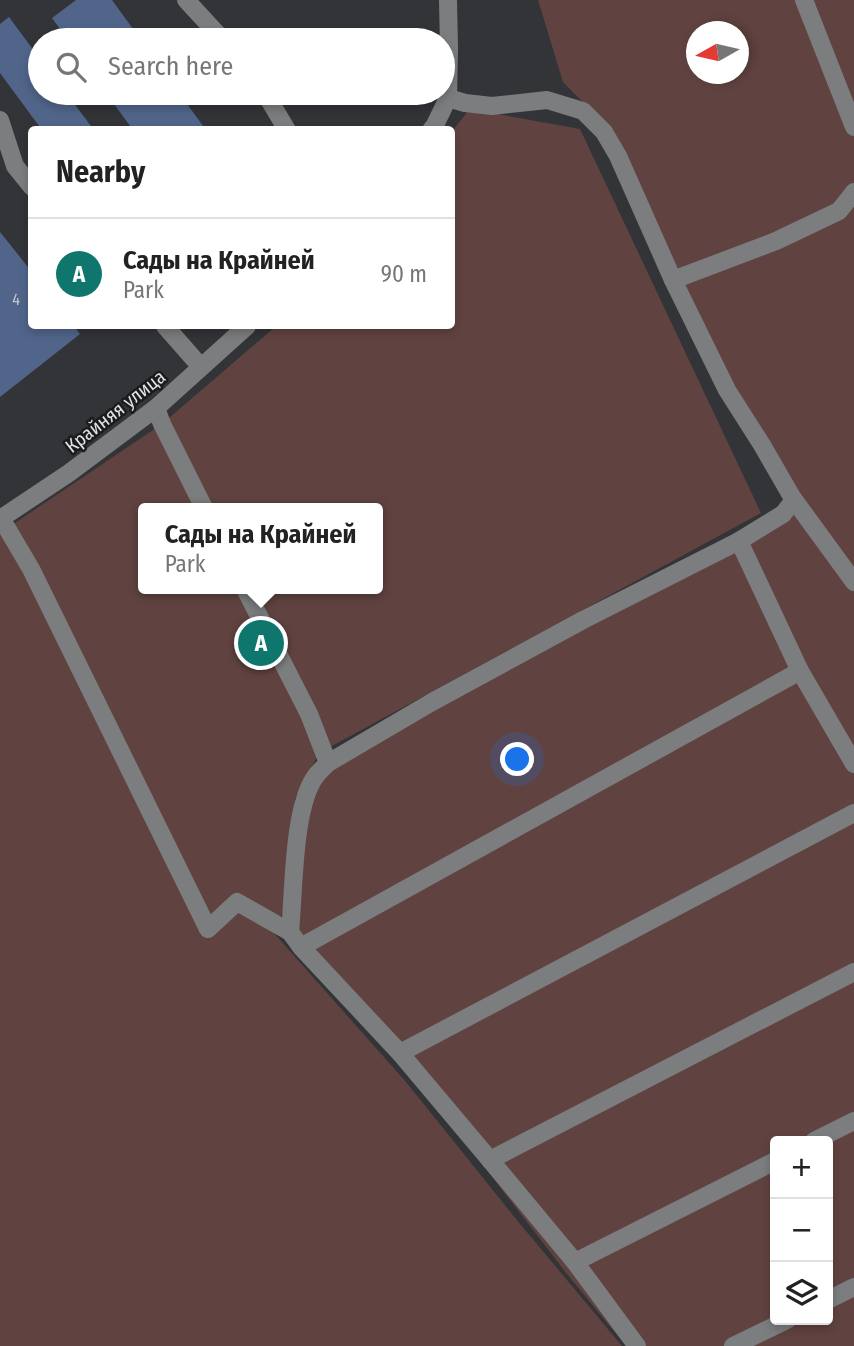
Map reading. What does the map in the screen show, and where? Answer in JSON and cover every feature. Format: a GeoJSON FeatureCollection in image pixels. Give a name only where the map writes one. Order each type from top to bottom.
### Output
{"type":"FeatureCollection","features":[{"type":"Feature","properties":{"kind":"street"},"geometry":{"type":"LineString","coordinates":[[187,0],[212,28]]}},
{"type":"Feature","properties":{"kind":"street"},"geometry":{"type":"LineString","coordinates":[[448,0],[449,28]]}},
{"type":"Feature","properties":{"kind":"street"},"geometry":{"type":"LineString","coordinates":[[804,0],[854,127]]}},
{"type":"Feature","properties":{"kind":"street"},"geometry":{"type":"LineString","coordinates":[[455,100],[492,106],[547,100],[583,111],[604,132],[618,156],[673,280],[727,390],[794,500],[854,583]]}},
{"type":"Feature","properties":{"kind":"street"},"geometry":{"type":"LineString","coordinates":[[272,105],[284,126]]}},
{"type":"Feature","properties":{"kind":"street"},"geometry":{"type":"LineString","coordinates":[[434,126],[445,105]]}},
{"type":"Feature","properties":{"kind":"street"},"geometry":{"type":"LineString","coordinates":[[0,120],[4,144],[15,166],[28,182]]}},
{"type":"Feature","properties":{"kind":"street"},"geometry":{"type":"LineString","coordinates":[[673,280],[776,241],[839,211],[854,192]]}},
{"type":"Feature","properties":{"kind":"street"},"geometry":{"type":"LineString","coordinates":[[168,329],[201,367]]}},
{"type":"Feature","properties":{"kind":"street","name":"Крайняя улица"},"geometry":{"type":"LineString","coordinates":[[1,518],[69,473],[156,408],[244,329]]}},
{"type":"Feature","properties":{"kind":"street"},"geometry":{"type":"LineString","coordinates":[[156,408],[202,503]]}},
{"type":"Feature","properties":{"kind":"street"},"geometry":{"type":"LineString","coordinates":[[289,932],[298,834],[305,797],[314,778],[328,763],[583,620],[739,541],[783,514],[794,500]]}},
{"type":"Feature","properties":{"kind":"street"},"geometry":{"type":"LineString","coordinates":[[1,518],[31,569],[208,929],[237,902],[289,932],[400,1053],[490,1160],[575,1262],[637,1346]]}},
{"type":"Feature","properties":{"kind":"street"},"geometry":{"type":"LineString","coordinates":[[739,541],[800,671],[854,764]]}},
{"type":"Feature","properties":{"kind":"street"},"geometry":{"type":"LineString","coordinates":[[248,594],[309,714],[328,763]]}},
{"type":"Feature","properties":{"kind":"street"},"geometry":{"type":"LineString","coordinates":[[301,947],[800,671]]}},
{"type":"Feature","properties":{"kind":"street"},"geometry":{"type":"LineString","coordinates":[[400,1053],[854,813]]}},
{"type":"Feature","properties":{"kind":"street"},"geometry":{"type":"LineString","coordinates":[[490,1160],[854,972]]}},
{"type":"Feature","properties":{"kind":"street"},"geometry":{"type":"LineString","coordinates":[[824,1136],[854,1121]]}},
{"type":"Feature","properties":{"kind":"street"},"geometry":{"type":"LineString","coordinates":[[575,1262],[770,1164]]}},
{"type":"Feature","properties":{"kind":"street"},"geometry":{"type":"LineString","coordinates":[[833,1298],[854,1287]]}},
{"type":"Feature","properties":{"kind":"street"},"geometry":{"type":"LineString","coordinates":[[733,1346],[777,1325]]}},
{"type":"Feature","properties":{"kind":"shaded area"},"geometry":{"type":"Polygon","coordinates":[[[538,0],[854,0],[854,1346],[626,1346],[408,1068],[293,930],[299,880],[273,932],[406,1082],[622,1346],[0,1346],[0,533],[162,424],[273,329],[455,329],[455,127],[470,109],[580,129],[761,513],[319,753],[295,799],[299,879],[310,782],[802,499],[722,380],[617,137],[563,82],[538,0]]]}},
{"type":"Feature","properties":{"kind":"building"},"geometry":{"type":"Polygon","coordinates":[[[76,0],[112,0],[132,28],[59,28],[52,18],[76,0]]]}},
{"type":"Feature","properties":{"kind":"building"},"geometry":{"type":"Polygon","coordinates":[[[9,17],[28,43],[28,105],[75,105],[91,126],[39,126],[0,73],[0,24],[9,17]]]}},
{"type":"Feature","properties":{"kind":"building"},"geometry":{"type":"Polygon","coordinates":[[[115,105],[188,105],[203,126],[130,126],[115,105]]]}},
{"type":"Feature","properties":{"kind":"building"},"geometry":{"type":"Polygon","coordinates":[[[0,232],[28,267],[28,329],[76,329],[80,334],[0,397],[0,232]]]}},
{"type":"Feature","properties":{"kind":"place","name":"Сады на Крайней"},"geometry":{"type":"Point","coordinates":[261,643]}}]}
